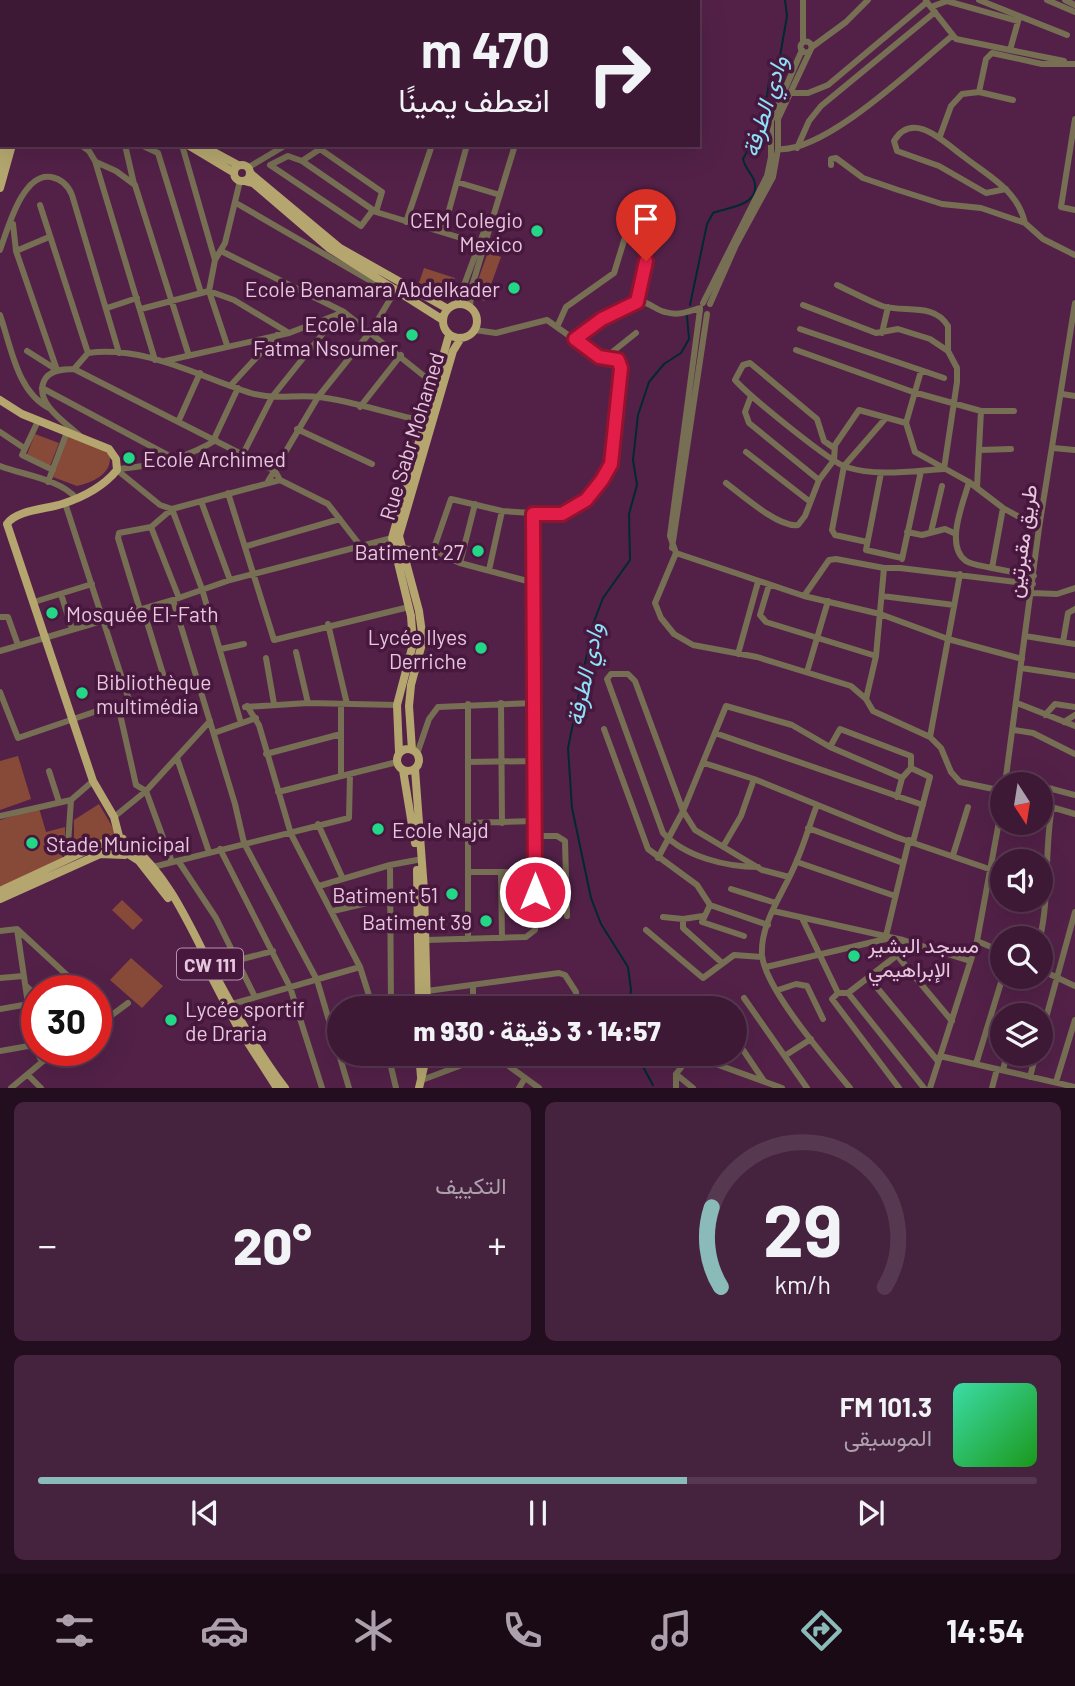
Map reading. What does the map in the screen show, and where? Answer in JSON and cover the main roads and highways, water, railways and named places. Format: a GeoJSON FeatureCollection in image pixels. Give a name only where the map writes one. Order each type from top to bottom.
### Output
{"type":"FeatureCollection","features":[{"type":"Feature","properties":{"kind":"main road"},"geometry":{"type":"LineString","coordinates":[[0,188],[11,147]]}},
{"type":"Feature","properties":{"kind":"main road"},"geometry":{"type":"LineString","coordinates":[[192,147],[246,175],[340,248],[447,309]]}},
{"type":"Feature","properties":{"kind":"main road"},"geometry":{"type":"LineString","coordinates":[[204,147],[246,175],[329,248],[443,320],[450,335],[392,538],[409,607],[413,643],[397,705],[397,762],[404,770],[417,860],[419,996]]}},
{"type":"Feature","properties":{"kind":"main road"},"geometry":{"type":"LineString","coordinates":[[443,320],[447,309],[457,304],[470,307],[477,319],[475,330],[461,338],[450,335]]}},
{"type":"Feature","properties":{"kind":"main road","name":"Rue Sabr Mohamed"},"geometry":{"type":"LineString","coordinates":[[415,752],[408,706],[423,640],[419,611],[399,536],[453,351],[461,338]]}},
{"type":"Feature","properties":{"kind":"main road"},"geometry":{"type":"LineString","coordinates":[[0,400],[38,421],[109,449],[116,459],[117,470],[107,482],[65,503],[3,522],[46,637],[93,781],[125,844]]}},
{"type":"Feature","properties":{"kind":"main road"},"geometry":{"type":"LineString","coordinates":[[399,752],[415,752],[419,762],[415,769],[427,996]]}},
{"type":"Feature","properties":{"kind":"main road"},"geometry":{"type":"LineString","coordinates":[[404,770],[415,769]]}},
{"type":"Feature","properties":{"kind":"main road"},"geometry":{"type":"LineString","coordinates":[[0,891],[107,841],[125,844]]}},
{"type":"Feature","properties":{"kind":"main road"},"geometry":{"type":"LineString","coordinates":[[0,899],[100,854],[117,852],[125,844]]}},
{"type":"Feature","properties":{"kind":"main road","name":"CW 111"},"geometry":{"type":"LineString","coordinates":[[125,844],[153,867],[188,920],[232,1004],[285,1087]]}},
{"type":"Feature","properties":{"kind":"main road","name":"CW 111"},"geometry":{"type":"LineString","coordinates":[[125,844],[173,905],[212,980],[277,1087]]}},
{"type":"Feature","properties":{"kind":"main road"},"geometry":{"type":"LineString","coordinates":[[420,1066],[421,1084]]}},
{"type":"Feature","properties":{"kind":"main road"},"geometry":{"type":"LineString","coordinates":[[421,1084],[424,1066]]}},
{"type":"Feature","properties":{"kind":"waterway","name":"وادي الطرفة"},"geometry":{"type":"LineString","coordinates":[[690,305],[707,224],[713,213],[742,204],[753,195],[755,189],[754,180],[743,159],[763,122],[769,82],[780,56],[787,16],[785,0]]}},
{"type":"Feature","properties":{"kind":"waterway","name":"وادي الطرفة"},"geometry":{"type":"LineString","coordinates":[[630,996],[628,967],[601,924],[591,898],[572,808],[568,748],[593,624],[603,598],[630,560],[629,514],[637,485],[633,460],[638,415],[649,382],[664,364],[681,353],[689,339],[687,316]]}},
{"type":"Feature","properties":{"kind":"waterway","name":"وادي الطرفة"},"geometry":{"type":"LineString","coordinates":[[643,1066],[653,1085]]}},
{"type":"Feature","properties":{"kind":"place","name":"CEM Colegio Mexico"},"geometry":{"type":"Point","coordinates":[537,231]}},
{"type":"Feature","properties":{"kind":"place","name":"Ecole Benamara Abdelkader"},"geometry":{"type":"Point","coordinates":[514,288]}},
{"type":"Feature","properties":{"kind":"place","name":"Ecole Lala Fatma Nsoumer"},"geometry":{"type":"Point","coordinates":[412,335]}},
{"type":"Feature","properties":{"kind":"place","name":"Ecole Archimed"},"geometry":{"type":"Point","coordinates":[129,458]}},
{"type":"Feature","properties":{"kind":"place","name":"Batiment 27"},"geometry":{"type":"Point","coordinates":[478,551]}},
{"type":"Feature","properties":{"kind":"place","name":"Mosquée El-Fath"},"geometry":{"type":"Point","coordinates":[52,613]}},
{"type":"Feature","properties":{"kind":"place","name":"Lycée Ilyes Derriche"},"geometry":{"type":"Point","coordinates":[481,648]}},
{"type":"Feature","properties":{"kind":"place","name":"Bibliothèque multimédia"},"geometry":{"type":"Point","coordinates":[82,693]}},
{"type":"Feature","properties":{"kind":"place","name":"Ecole Najd"},"geometry":{"type":"Point","coordinates":[378,829]}},
{"type":"Feature","properties":{"kind":"place","name":"Stade Municipal"},"geometry":{"type":"Point","coordinates":[32,843]}},
{"type":"Feature","properties":{"kind":"place","name":"Batiment 51"},"geometry":{"type":"Point","coordinates":[452,894]}},
{"type":"Feature","properties":{"kind":"place","name":"Batiment 39"},"geometry":{"type":"Point","coordinates":[486,921]}},
{"type":"Feature","properties":{"kind":"place","name":"مسجد البشير الإبراهيمي"},"geometry":{"type":"Point","coordinates":[854,956]}},
{"type":"Feature","properties":{"kind":"place","name":"Lycée sportif de Draria"},"geometry":{"type":"Point","coordinates":[171,1020]}}]}
